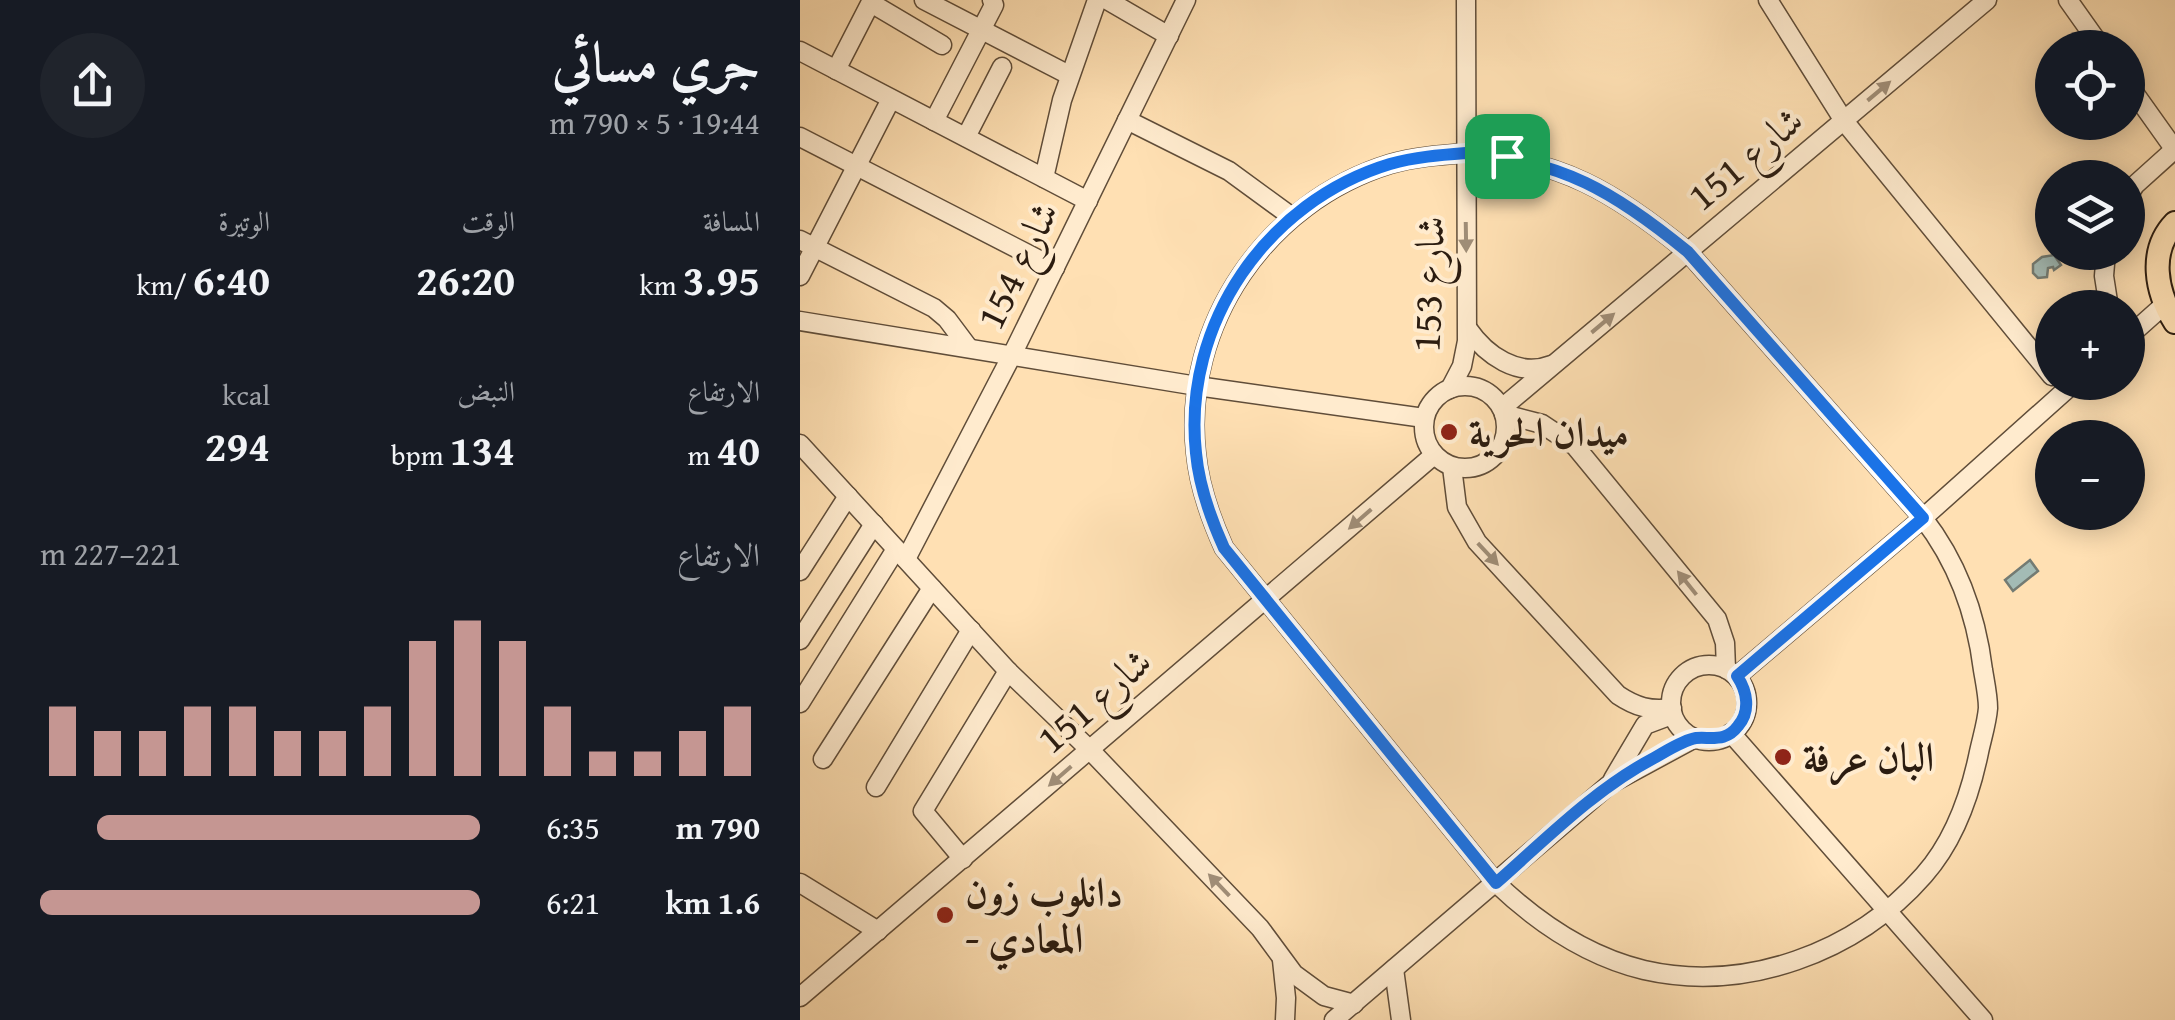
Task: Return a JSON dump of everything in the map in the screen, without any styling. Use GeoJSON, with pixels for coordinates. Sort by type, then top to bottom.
{"type":"FeatureCollection","features":[{"type":"Feature","properties":{"kind":"main road"},"geometry":{"type":"LineString","coordinates":[[2170,314],[2159,286],[2159,248],[2175,223]]}},
{"type":"Feature","properties":{"kind":"street"},"geometry":{"type":"LineString","coordinates":[[924,0],[1069,74]]}},
{"type":"Feature","properties":{"kind":"street"},"geometry":{"type":"LineString","coordinates":[[934,121],[994,6],[992,0]]}},
{"type":"Feature","properties":{"kind":"street"},"geometry":{"type":"LineString","coordinates":[[1044,178],[1069,74],[1097,0]]}},
{"type":"Feature","properties":{"kind":"street"},"geometry":{"type":"LineString","coordinates":[[1107,0],[1169,36]]}},
{"type":"Feature","properties":{"kind":"street","name":"شارع 154"},"geometry":{"type":"LineString","coordinates":[[800,703],[901,554],[1012,355],[1186,0]]}},
{"type":"Feature","properties":{"kind":"street","name":"شارع 153"},"geometry":{"type":"LineString","coordinates":[[1450,388],[1466,354],[1466,0]]}},
{"type":"Feature","properties":{"kind":"street"},"geometry":{"type":"LineString","coordinates":[[1768,0],[1844,121],[2035,355]]}},
{"type":"Feature","properties":{"kind":"street","name":"شارع 151"},"geometry":{"type":"LineString","coordinates":[[1503,411],[1987,0]]}},
{"type":"Feature","properties":{"kind":"street"},"geometry":{"type":"LineString","coordinates":[[2068,0],[2089,30]]}},
{"type":"Feature","properties":{"kind":"street"},"geometry":{"type":"LineString","coordinates":[[836,70],[872,1],[942,45]]}},
{"type":"Feature","properties":{"kind":"street"},"geometry":{"type":"LineString","coordinates":[[800,52],[1088,201]]}},
{"type":"Feature","properties":{"kind":"street"},"geometry":{"type":"LineString","coordinates":[[966,138],[1002,67]]}},
{"type":"Feature","properties":{"kind":"street"},"geometry":{"type":"LineString","coordinates":[[800,276],[807,243],[856,166],[891,99]]}},
{"type":"Feature","properties":{"kind":"street"},"geometry":{"type":"LineString","coordinates":[[2145,108],[2175,150],[2145,176]]}},
{"type":"Feature","properties":{"kind":"street"},"geometry":{"type":"LineString","coordinates":[[1127,120],[1229,170],[1292,217]]}},
{"type":"Feature","properties":{"kind":"street"},"geometry":{"type":"LineString","coordinates":[[800,137],[1054,268]]}},
{"type":"Feature","properties":{"kind":"street"},"geometry":{"type":"LineString","coordinates":[[1428,156],[1507,156],[1585,181],[1656,226],[1688,252],[1923,518],[1944,546],[1963,585],[1980,638],[1988,708],[1973,784],[1951,836],[1925,875],[1888,909],[1853,935],[1814,955],[1744,973],[1686,976],[1643,970],[1602,956],[1539,921],[1496,883],[1224,548],[1210,517],[1196,452],[1198,386],[1204,353],[1229,293],[1268,240],[1292,217],[1356,177],[1428,156]]}},
{"type":"Feature","properties":{"kind":"street"},"geometry":{"type":"LineString","coordinates":[[807,243],[934,308],[959,332],[968,347]]}},
{"type":"Feature","properties":{"kind":"street"},"geometry":{"type":"LineString","coordinates":[[2145,328],[2170,314]]}},
{"type":"Feature","properties":{"kind":"street"},"geometry":{"type":"LineString","coordinates":[[800,320],[1198,386],[1424,418]]}},
{"type":"Feature","properties":{"kind":"street"},"geometry":{"type":"LineString","coordinates":[[1467,328],[1486,351],[1512,365],[1541,369],[1554,364]]}},
{"type":"Feature","properties":{"kind":"street"},"geometry":{"type":"LineString","coordinates":[[1450,388],[1480,388],[1503,411],[1505,440],[1490,461],[1465,469],[1452,467],[1434,456],[1424,438],[1424,418],[1434,400],[1450,388]]}},
{"type":"Feature","properties":{"kind":"street"},"geometry":{"type":"LineString","coordinates":[[1732,672],[1923,518],[2051,400]]}},
{"type":"Feature","properties":{"kind":"street"},"geometry":{"type":"LineString","coordinates":[[1503,411],[1542,424],[1575,446],[1716,618],[1732,672],[1746,692],[1746,710],[1731,733],[1714,740],[1696,738],[1682,729],[1672,712],[1674,688],[1687,672],[1706,665],[1732,672]]}},
{"type":"Feature","properties":{"kind":"street"},"geometry":{"type":"LineString","coordinates":[[800,444],[1008,670],[1260,928],[1282,960],[1324,996],[1354,1004]]}},
{"type":"Feature","properties":{"kind":"street","name":"شارع 151"},"geometry":{"type":"LineString","coordinates":[[800,997],[1434,456]]}},
{"type":"Feature","properties":{"kind":"street"},"geometry":{"type":"LineString","coordinates":[[1452,467],[1457,507],[1476,542],[1618,694],[1634,706],[1672,712]]}},
{"type":"Feature","properties":{"kind":"street"},"geometry":{"type":"LineString","coordinates":[[801,569],[848,496]]}},
{"type":"Feature","properties":{"kind":"street"},"geometry":{"type":"LineString","coordinates":[[800,640],[874,524]]}},
{"type":"Feature","properties":{"kind":"street"},"geometry":{"type":"LineString","coordinates":[[823,758],[932,588]]}},
{"type":"Feature","properties":{"kind":"street"},"geometry":{"type":"LineString","coordinates":[[876,787],[972,630]]}},
{"type":"Feature","properties":{"kind":"street"},"geometry":{"type":"LineString","coordinates":[[963,859],[922,811],[1008,670]]}},
{"type":"Feature","properties":{"kind":"street"},"geometry":{"type":"LineString","coordinates":[[1610,784],[1645,725],[1672,712]]}},
{"type":"Feature","properties":{"kind":"street"},"geometry":{"type":"LineString","coordinates":[[1731,733],[1983,1020]]}},
{"type":"Feature","properties":{"kind":"street"},"geometry":{"type":"LineString","coordinates":[[1334,1020],[1610,784],[1696,738]]}},
{"type":"Feature","properties":{"kind":"street"},"geometry":{"type":"LineString","coordinates":[[800,883],[878,931]]}},
{"type":"Feature","properties":{"kind":"street"},"geometry":{"type":"LineString","coordinates":[[1282,960],[1285,1020]]}},
{"type":"Feature","properties":{"kind":"street"},"geometry":{"type":"LineString","coordinates":[[1394,970],[1401,1020]]}},
{"type":"Feature","properties":{"kind":"water"},"geometry":{"type":"Polygon","coordinates":[[[2033,264],[2035,270],[2048,270],[2047,277],[2038,278],[2033,273],[2033,264]]]}},
{"type":"Feature","properties":{"kind":"water"},"geometry":{"type":"Polygon","coordinates":[[[2030,560],[2038,571],[2013,591],[2005,580],[2030,560]]]}},
{"type":"Feature","properties":{"kind":"place","name":"ميدان الحرية"},"geometry":{"type":"Point","coordinates":[1449,432]}},
{"type":"Feature","properties":{"kind":"place","name":"البان عرفة"},"geometry":{"type":"Point","coordinates":[1783,757]}},
{"type":"Feature","properties":{"kind":"place","name":"دانلوب زون - المعادي"},"geometry":{"type":"Point","coordinates":[945,915]}},
{"type":"Feature","properties":{"kind":"route"},"geometry":{"type":"LineString","coordinates":[[1466,153],[1507,156],[1585,181],[1656,226],[1688,252],[1923,518],[1737,676],[1747,701],[1743,719],[1731,733],[1714,740],[1696,738],[1610,784],[1496,883],[1224,548],[1201,485],[1194,419],[1204,353],[1229,293],[1247,265],[1292,217],[1322,195],[1391,164],[1466,153]]}}]}
